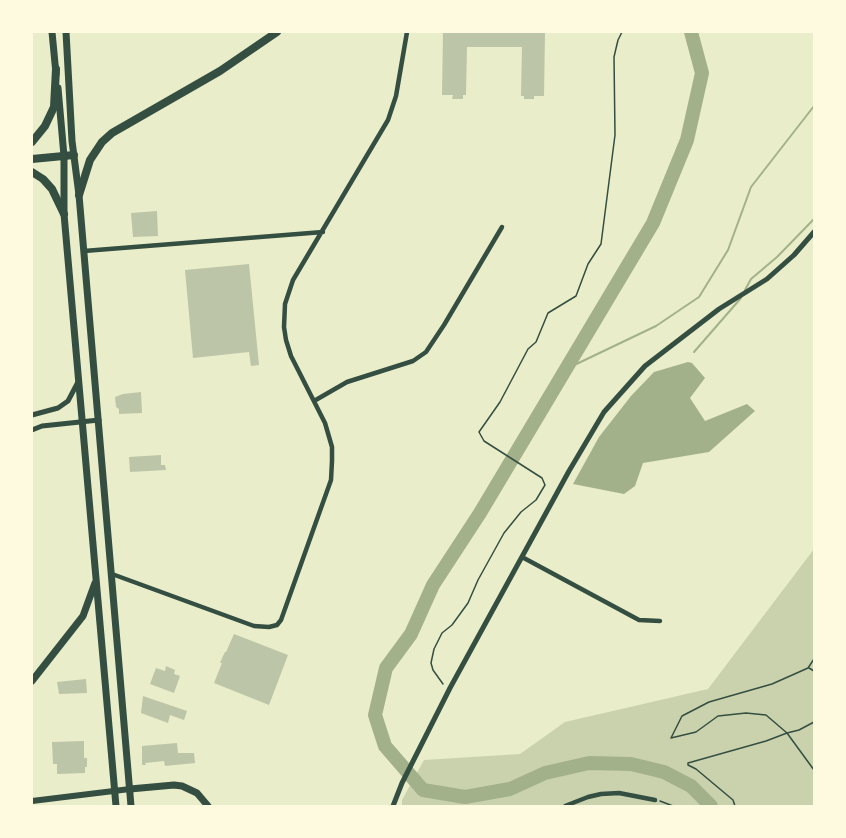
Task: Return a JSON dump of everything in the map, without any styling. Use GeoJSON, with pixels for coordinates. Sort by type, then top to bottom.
{"type":"FeatureCollection","features":[{"type":"Feature","properties":{"kind":"highway"},"geometry":{"type":"LineString","coordinates":[[52,32],[64,156],[64,214],[116,807]]}},
{"type":"Feature","properties":{"kind":"highway"},"geometry":{"type":"LineString","coordinates":[[80,195],[90,160],[111,133],[220,71],[278,32]]}},
{"type":"Feature","properties":{"kind":"highway"},"geometry":{"type":"LineString","coordinates":[[67,36],[74,155],[80,195],[131,807]]}},
{"type":"Feature","properties":{"kind":"highway"},"geometry":{"type":"LineString","coordinates":[[32,142],[45,126],[54,107],[56,69]]}},
{"type":"Feature","properties":{"kind":"highway"},"geometry":{"type":"LineString","coordinates":[[32,159],[74,155]]}},
{"type":"Feature","properties":{"kind":"highway"},"geometry":{"type":"LineString","coordinates":[[32,172],[52,189],[64,214]]}},
{"type":"Feature","properties":{"kind":"highway"},"geometry":{"type":"LineString","coordinates":[[32,681],[83,616],[90,602],[97,574]]}},
{"type":"Feature","properties":{"kind":"highway"},"geometry":{"type":"LineString","coordinates":[[130,789],[182,786],[197,793],[208,807]]}},
{"type":"Feature","properties":{"kind":"main road"},"geometry":{"type":"LineString","coordinates":[[32,801],[130,789]]}},
{"type":"Feature","properties":{"kind":"street"},"geometry":{"type":"LineString","coordinates":[[112,574],[261,628],[277,625],[287,607],[331,480],[332,454],[329,434],[291,356],[286,340],[285,304],[293,280],[388,120],[396,96],[407,32]]}},
{"type":"Feature","properties":{"kind":"street"},"geometry":{"type":"LineString","coordinates":[[314,401],[347,382],[413,361],[426,352],[501,227]]}},
{"type":"Feature","properties":{"kind":"street"},"geometry":{"type":"LineString","coordinates":[[84,251],[323,232]]}},
{"type":"Feature","properties":{"kind":"street"},"geometry":{"type":"LineString","coordinates":[[393,807],[422,745],[522,557],[585,441],[614,399],[645,366],[732,301],[753,289],[780,267],[814,232]]}},
{"type":"Feature","properties":{"kind":"street"},"geometry":{"type":"LineString","coordinates":[[32,415],[58,408],[68,401],[79,380]]}},
{"type":"Feature","properties":{"kind":"street"},"geometry":{"type":"LineString","coordinates":[[32,430],[42,426],[99,420]]}},
{"type":"Feature","properties":{"kind":"street"},"geometry":{"type":"LineString","coordinates":[[522,557],[639,620],[660,621]]}},
{"type":"Feature","properties":{"kind":"street"},"geometry":{"type":"LineString","coordinates":[[565,807],[601,794],[619,793],[655,800]]}},
{"type":"Feature","properties":{"kind":"path"},"geometry":{"type":"LineString","coordinates":[[445,685],[433,670],[431,663],[434,649],[442,633],[452,626],[468,603],[478,579],[504,533],[521,512],[542,493],[545,485],[542,478],[484,441],[479,434],[500,402],[528,349],[536,342],[548,313],[576,296],[588,264],[601,244],[615,135],[614,57],[622,32]]}},
{"type":"Feature","properties":{"kind":"path"},"geometry":{"type":"LineString","coordinates":[[814,659],[808,668],[772,684],[709,702],[682,716],[671,738],[696,732],[718,716],[746,712],[766,715],[787,733],[814,770]]}},
{"type":"Feature","properties":{"kind":"path"},"geometry":{"type":"LineString","coordinates":[[808,668],[814,670]]}},
{"type":"Feature","properties":{"kind":"path"},"geometry":{"type":"LineString","coordinates":[[735,807],[733,800],[688,763],[766,741],[799,730],[814,722]]}},
{"type":"Feature","properties":{"kind":"path"},"geometry":{"type":"LineString","coordinates":[[655,800],[673,807]]}},
{"type":"Feature","properties":{"kind":"shaded area"},"geometry":{"type":"Polygon","coordinates":[[[688,362],[692,363],[705,378],[690,398],[705,421],[747,404],[755,411],[709,452],[643,463],[635,486],[624,494],[573,484],[599,437],[631,396],[654,372],[688,362]]]}},
{"type":"Feature","properties":{"kind":"shaded area"},"geometry":{"type":"Polygon","coordinates":[[[814,549],[814,806],[402,806],[402,800],[424,760],[520,754],[565,722],[708,689],[814,549]]]}},
{"type":"Feature","properties":{"kind":"building"},"geometry":{"type":"Polygon","coordinates":[[[443,32],[545,32],[544,96],[524,99],[524,96],[521,96],[522,47],[467,47],[466,95],[463,95],[463,99],[452,99],[453,95],[442,95],[443,32]]]}},
{"type":"Feature","properties":{"kind":"building"},"geometry":{"type":"Polygon","coordinates":[[[157,211],[158,236],[133,237],[131,213],[157,211]]]}},
{"type":"Feature","properties":{"kind":"building"},"geometry":{"type":"Polygon","coordinates":[[[249,264],[259,365],[251,366],[249,352],[193,358],[185,270],[249,264]]]}},
{"type":"Feature","properties":{"kind":"building"},"geometry":{"type":"Polygon","coordinates":[[[141,392],[142,413],[119,414],[115,397],[141,392]]]}},
{"type":"Feature","properties":{"kind":"building"},"geometry":{"type":"Polygon","coordinates":[[[161,455],[161,465],[165,465],[166,470],[130,472],[129,457],[161,455]]]}},
{"type":"Feature","properties":{"kind":"building"},"geometry":{"type":"Polygon","coordinates":[[[234,634],[288,655],[269,705],[214,683],[222,663],[220,663],[234,634]]]}},
{"type":"Feature","properties":{"kind":"building"},"geometry":{"type":"Polygon","coordinates":[[[166,666],[175,670],[174,674],[180,676],[174,693],[150,684],[156,668],[165,671],[166,666]]]}},
{"type":"Feature","properties":{"kind":"building"},"geometry":{"type":"Polygon","coordinates":[[[86,679],[87,693],[59,694],[57,682],[86,679]]]}},
{"type":"Feature","properties":{"kind":"building"},"geometry":{"type":"Polygon","coordinates":[[[143,696],[187,711],[184,720],[170,715],[168,723],[141,713],[143,696]]]}},
{"type":"Feature","properties":{"kind":"building"},"geometry":{"type":"Polygon","coordinates":[[[84,741],[84,758],[87,758],[85,773],[57,774],[57,764],[53,764],[52,742],[84,741]]]}},
{"type":"Feature","properties":{"kind":"building"},"geometry":{"type":"Polygon","coordinates":[[[177,743],[178,753],[194,753],[195,763],[165,766],[164,761],[142,765],[142,746],[177,743]]]}},
{"type":"Feature","properties":{"kind":"waterway"},"geometry":{"type":"LineString","coordinates":[[691,32],[702,73],[687,140],[653,223],[480,513],[433,585],[411,634],[386,668],[375,715],[385,746],[423,790],[465,797],[510,789],[545,773],[589,763],[631,764],[664,772],[691,786],[711,806]]}},
{"type":"Feature","properties":{"kind":"waterway"},"geometry":{"type":"LineString","coordinates":[[566,369],[656,326],[699,297],[728,250],[751,187],[814,106]]}},
{"type":"Feature","properties":{"kind":"waterway"},"geometry":{"type":"LineString","coordinates":[[745,290],[751,279],[777,257],[814,219]]}},
{"type":"Feature","properties":{"kind":"waterway"},"geometry":{"type":"LineString","coordinates":[[694,352],[741,298]]}}]}
